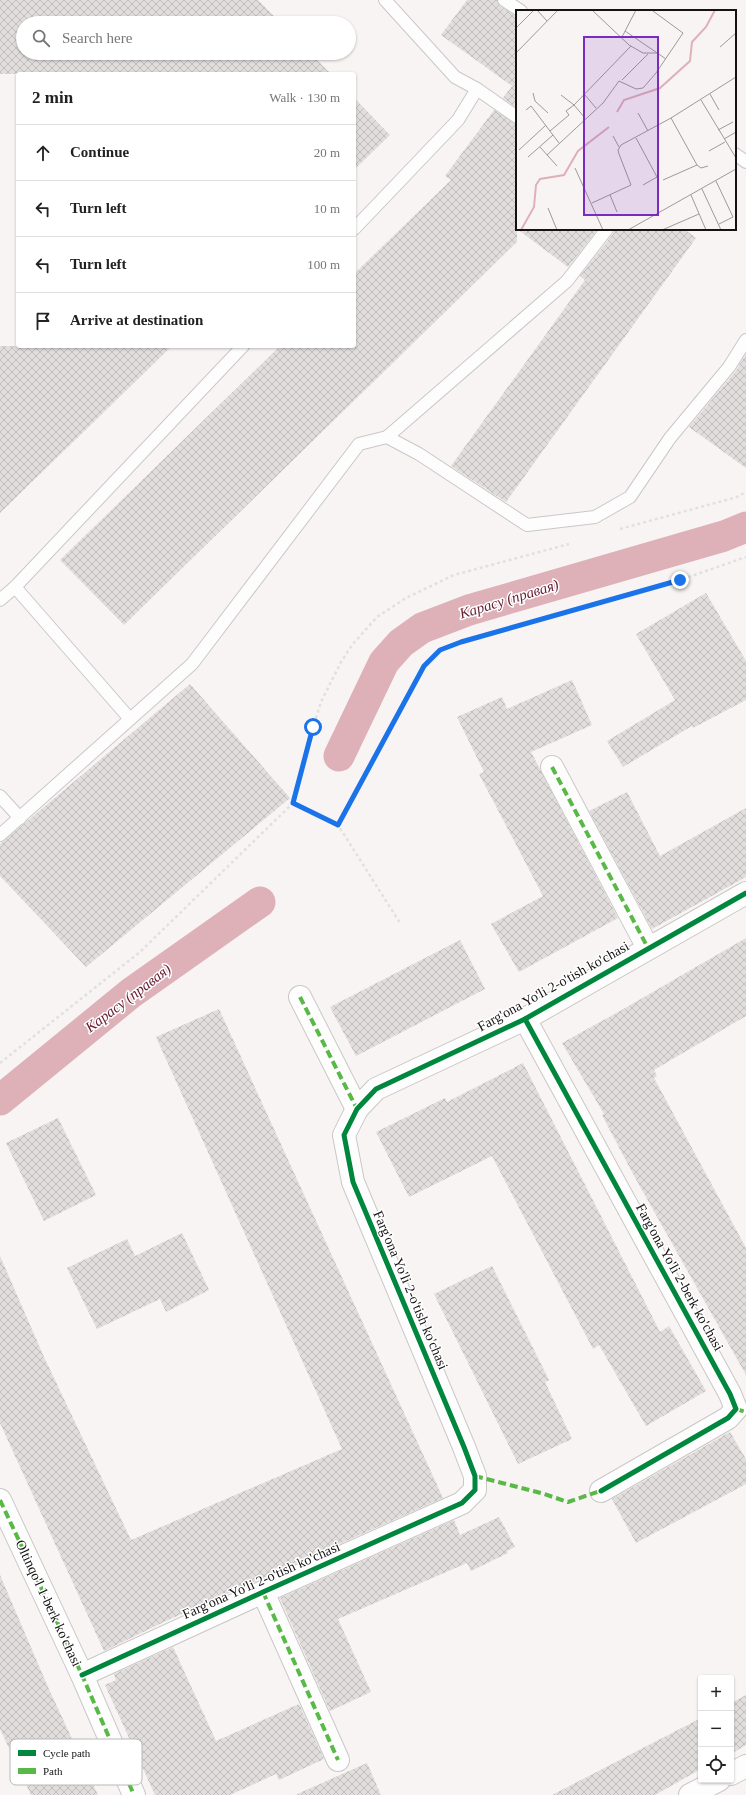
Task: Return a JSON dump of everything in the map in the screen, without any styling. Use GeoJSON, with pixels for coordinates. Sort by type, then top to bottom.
{"type":"FeatureCollection","features":[{"type":"Feature","properties":{"kind":"street"},"geometry":{"type":"LineString","coordinates":[[552,767],[648,948]]}},
{"type":"Feature","properties":{"kind":"street","name":"Farg'ona Yo'li 2-o'tish ko'chasi"},"geometry":{"type":"LineString","coordinates":[[82,1675],[462,1503],[475,1490],[475,1476],[464,1448],[353,1182],[344,1135],[357,1109],[376,1090],[525,1019],[746,892]]}},
{"type":"Feature","properties":{"kind":"street"},"geometry":{"type":"LineString","coordinates":[[300,997],[357,1109]]}},
{"type":"Feature","properties":{"kind":"street","name":"Farg'ona Yo'li 2-berk ko'chasi"},"geometry":{"type":"LineString","coordinates":[[525,1019],[730,1394],[736,1409],[728,1418],[601,1491]]}},
{"type":"Feature","properties":{"kind":"street","name":"Oltinqo'l 1-berk ko'chasi"},"geometry":{"type":"LineString","coordinates":[[0,1500],[82,1675],[110,1739]]}},
{"type":"Feature","properties":{"kind":"street"},"geometry":{"type":"LineString","coordinates":[[263,1592],[338,1760]]}},
{"type":"Feature","properties":{"kind":"street"},"geometry":{"type":"LineString","coordinates":[[734,1772],[746,1766]]}},
{"type":"Feature","properties":{"kind":"street"},"geometry":{"type":"LineString","coordinates":[[690,1795],[713,1783]]}},
{"type":"Feature","properties":{"kind":"street","name":"Oltinqo'l 1-berk ko'chasi"},"geometry":{"type":"LineString","coordinates":[[130,1785],[134,1795]]}},
{"type":"Feature","properties":{"kind":"lane"},"geometry":{"type":"LineString","coordinates":[[385,0],[455,77],[477,89],[516,116]]}},
{"type":"Feature","properties":{"kind":"lane"},"geometry":{"type":"LineString","coordinates":[[504,0],[519,10]]}},
{"type":"Feature","properties":{"kind":"lane"},"geometry":{"type":"LineString","coordinates":[[356,228],[458,120],[477,89]]}},
{"type":"Feature","properties":{"kind":"lane"},"geometry":{"type":"LineString","coordinates":[[0,835],[192,664],[360,444],[387,437],[567,281],[606,230]]}},
{"type":"Feature","properties":{"kind":"lane"},"geometry":{"type":"LineString","coordinates":[[387,437],[419,454],[527,525],[595,517],[630,497],[670,438],[729,367],[746,340]]}},
{"type":"Feature","properties":{"kind":"lane"},"geometry":{"type":"LineString","coordinates":[[0,600],[15,587],[242,348]]}},
{"type":"Feature","properties":{"kind":"lane"},"geometry":{"type":"LineString","coordinates":[[15,587],[130,719]]}},
{"type":"Feature","properties":{"kind":"lane"},"geometry":{"type":"LineString","coordinates":[[0,796],[20,818]]}},
{"type":"Feature","properties":{"kind":"path"},"geometry":{"type":"LineString","coordinates":[[615,531],[737,497],[746,492]]}},
{"type":"Feature","properties":{"kind":"path"},"geometry":{"type":"LineString","coordinates":[[0,1063],[140,952],[293,803],[321,702],[341,662],[352,645],[377,617],[406,598],[454,575],[576,542]]}},
{"type":"Feature","properties":{"kind":"path"},"geometry":{"type":"LineString","coordinates":[[338,825],[424,666],[440,650],[461,642],[680,580],[746,557]]}},
{"type":"Feature","properties":{"kind":"path"},"geometry":{"type":"LineString","coordinates":[[293,803],[338,825],[400,923]]}},
{"type":"Feature","properties":{"kind":"building"},"geometry":{"type":"Polygon","coordinates":[[[0,0],[258,0],[274,16],[16,16],[16,60],[317,60],[329,72],[16,72],[16,74],[0,74],[0,0]]]}},
{"type":"Feature","properties":{"kind":"building"},"geometry":{"type":"Polygon","coordinates":[[[467,0],[497,0],[500,6],[516,16],[516,107],[503,98],[512,86],[441,35],[467,0]]]}},
{"type":"Feature","properties":{"kind":"building"},"geometry":{"type":"Polygon","coordinates":[[[356,100],[390,135],[356,168],[356,100]]]}},
{"type":"Feature","properties":{"kind":"building"},"geometry":{"type":"Polygon","coordinates":[[[494,110],[516,123],[517,242],[124,625],[60,560],[278,348],[356,348],[356,272],[451,180],[445,176],[494,110]]]}},
{"type":"Feature","properties":{"kind":"building"},"geometry":{"type":"Polygon","coordinates":[[[518,230],[597,230],[568,267],[518,230]]]}},
{"type":"Feature","properties":{"kind":"building"},"geometry":{"type":"Polygon","coordinates":[[[614,230],[685,230],[696,238],[506,502],[451,466],[585,280],[580,276],[613,234],[614,230]]]}},
{"type":"Feature","properties":{"kind":"building"},"geometry":{"type":"Polygon","coordinates":[[[0,346],[16,346],[16,348],[170,348],[0,513],[0,346]]]}},
{"type":"Feature","properties":{"kind":"building"},"geometry":{"type":"Polygon","coordinates":[[[746,354],[746,468],[689,427],[735,372],[746,354]]]}},
{"type":"Feature","properties":{"kind":"building"},"geometry":{"type":"Polygon","coordinates":[[[706,593],[746,661],[746,700],[693,728],[692,726],[623,767],[607,741],[675,700],[636,634],[706,593]]]}},
{"type":"Feature","properties":{"kind":"building"},"geometry":{"type":"Polygon","coordinates":[[[572,680],[592,725],[531,752],[618,918],[519,972],[491,924],[543,896],[479,774],[484,772],[457,717],[502,697],[507,709],[572,680]]]}},
{"type":"Feature","properties":{"kind":"building"},"geometry":{"type":"Polygon","coordinates":[[[190,684],[290,798],[86,967],[0,876],[0,844],[190,684]]]}},
{"type":"Feature","properties":{"kind":"building"},"geometry":{"type":"Polygon","coordinates":[[[627,792],[660,856],[746,808],[746,877],[652,929],[589,811],[627,792]]]}},
{"type":"Feature","properties":{"kind":"building"},"geometry":{"type":"Polygon","coordinates":[[[746,938],[746,1016],[654,1070],[657,1076],[654,1078],[746,1248],[746,1375],[633,1174],[602,1115],[604,1114],[562,1043],[746,938]]]}},
{"type":"Feature","properties":{"kind":"building"},"geometry":{"type":"Polygon","coordinates":[[[460,940],[485,989],[356,1056],[330,1007],[460,940]]]}},
{"type":"Feature","properties":{"kind":"building"},"geometry":{"type":"Polygon","coordinates":[[[219,1009],[443,1498],[166,1621],[104,1651],[0,1423],[0,1256],[44,1357],[131,1540],[342,1449],[156,1037],[219,1009]]]}},
{"type":"Feature","properties":{"kind":"building"},"geometry":{"type":"Polygon","coordinates":[[[523,1063],[660,1332],[669,1326],[706,1391],[646,1426],[599,1345],[593,1349],[492,1156],[409,1197],[376,1132],[445,1098],[447,1102],[523,1063]]]}},
{"type":"Feature","properties":{"kind":"building"},"geometry":{"type":"Polygon","coordinates":[[[58,1118],[96,1195],[44,1221],[6,1143],[58,1118]]]}},
{"type":"Feature","properties":{"kind":"building"},"geometry":{"type":"Polygon","coordinates":[[[182,1233],[209,1290],[166,1312],[160,1299],[97,1329],[67,1268],[127,1239],[135,1256],[182,1233]]]}},
{"type":"Feature","properties":{"kind":"building"},"geometry":{"type":"Polygon","coordinates":[[[492,1266],[549,1380],[545,1382],[572,1439],[518,1464],[434,1294],[492,1266]]]}},
{"type":"Feature","properties":{"kind":"building"},"geometry":{"type":"Polygon","coordinates":[[[730,1432],[746,1459],[746,1484],[636,1543],[612,1499],[730,1432]]]}},
{"type":"Feature","properties":{"kind":"building"},"geometry":{"type":"Polygon","coordinates":[[[499,1517],[515,1547],[507,1551],[508,1553],[471,1571],[467,1563],[338,1619],[371,1692],[330,1711],[280,1598],[454,1520],[460,1535],[499,1517]]]}},
{"type":"Feature","properties":{"kind":"building"},"geometry":{"type":"Polygon","coordinates":[[[0,1575],[72,1739],[10,1739],[10,1750],[0,1729],[0,1575]]]}},
{"type":"Feature","properties":{"kind":"building"},"geometry":{"type":"Polygon","coordinates":[[[173,1647],[216,1741],[299,1704],[324,1759],[279,1780],[276,1774],[230,1795],[155,1795],[142,1766],[142,1739],[130,1739],[105,1685],[116,1680],[114,1674],[173,1647]]]}},
{"type":"Feature","properties":{"kind":"building"},"geometry":{"type":"Polygon","coordinates":[[[746,1695],[746,1745],[734,1752],[734,1711],[734,1701],[746,1695]]]}},
{"type":"Feature","properties":{"kind":"building"},"geometry":{"type":"Polygon","coordinates":[[[698,1720],[698,1771],[655,1795],[552,1795],[698,1720]]]}},
{"type":"Feature","properties":{"kind":"building"},"geometry":{"type":"Polygon","coordinates":[[[367,1763],[381,1795],[295,1795],[367,1763]]]}},
{"type":"Feature","properties":{"kind":"building"},"geometry":{"type":"Polygon","coordinates":[[[26,1785],[93,1785],[98,1795],[31,1795],[26,1785]]]}},
{"type":"Feature","properties":{"kind":"waterway","name":"Карасу (правая)"},"geometry":{"type":"LineString","coordinates":[[339,756],[384,662],[401,643],[422,628],[469,610],[724,536],[746,527]]}},
{"type":"Feature","properties":{"kind":"waterway","name":"Карасу (правая)"},"geometry":{"type":"LineString","coordinates":[[0,1100],[131,993],[260,902]]}},
{"type":"Feature","properties":{"kind":"marked path"},"geometry":{"type":"LineString","coordinates":[[552,767],[648,948]]}},
{"type":"Feature","properties":{"kind":"marked path"},"geometry":{"type":"LineString","coordinates":[[300,997],[357,1109]]}},
{"type":"Feature","properties":{"kind":"marked path"},"geometry":{"type":"LineString","coordinates":[[736,1409],[746,1412]]}},
{"type":"Feature","properties":{"kind":"marked path"},"geometry":{"type":"LineString","coordinates":[[475,1476],[541,1493],[568,1502],[603,1490]]}},
{"type":"Feature","properties":{"kind":"marked path"},"geometry":{"type":"LineString","coordinates":[[0,1500],[82,1675],[110,1739]]}},
{"type":"Feature","properties":{"kind":"marked path"},"geometry":{"type":"LineString","coordinates":[[263,1592],[338,1760]]}},
{"type":"Feature","properties":{"kind":"marked path"},"geometry":{"type":"LineString","coordinates":[[130,1785],[134,1795]]}},
{"type":"Feature","properties":{"kind":"cycle path"},"geometry":{"type":"LineString","coordinates":[[82,1675],[462,1503],[475,1490],[475,1476],[464,1447],[353,1182],[344,1135],[357,1109],[376,1089],[525,1019],[746,893]]}},
{"type":"Feature","properties":{"kind":"cycle path"},"geometry":{"type":"LineString","coordinates":[[525,1019],[730,1394],[736,1409],[728,1418],[601,1491]]}},
{"type":"Feature","properties":{"kind":"route"},"geometry":{"type":"LineString","coordinates":[[313,727],[293,803],[338,825],[424,666],[440,650],[461,642],[680,580]]}}]}
